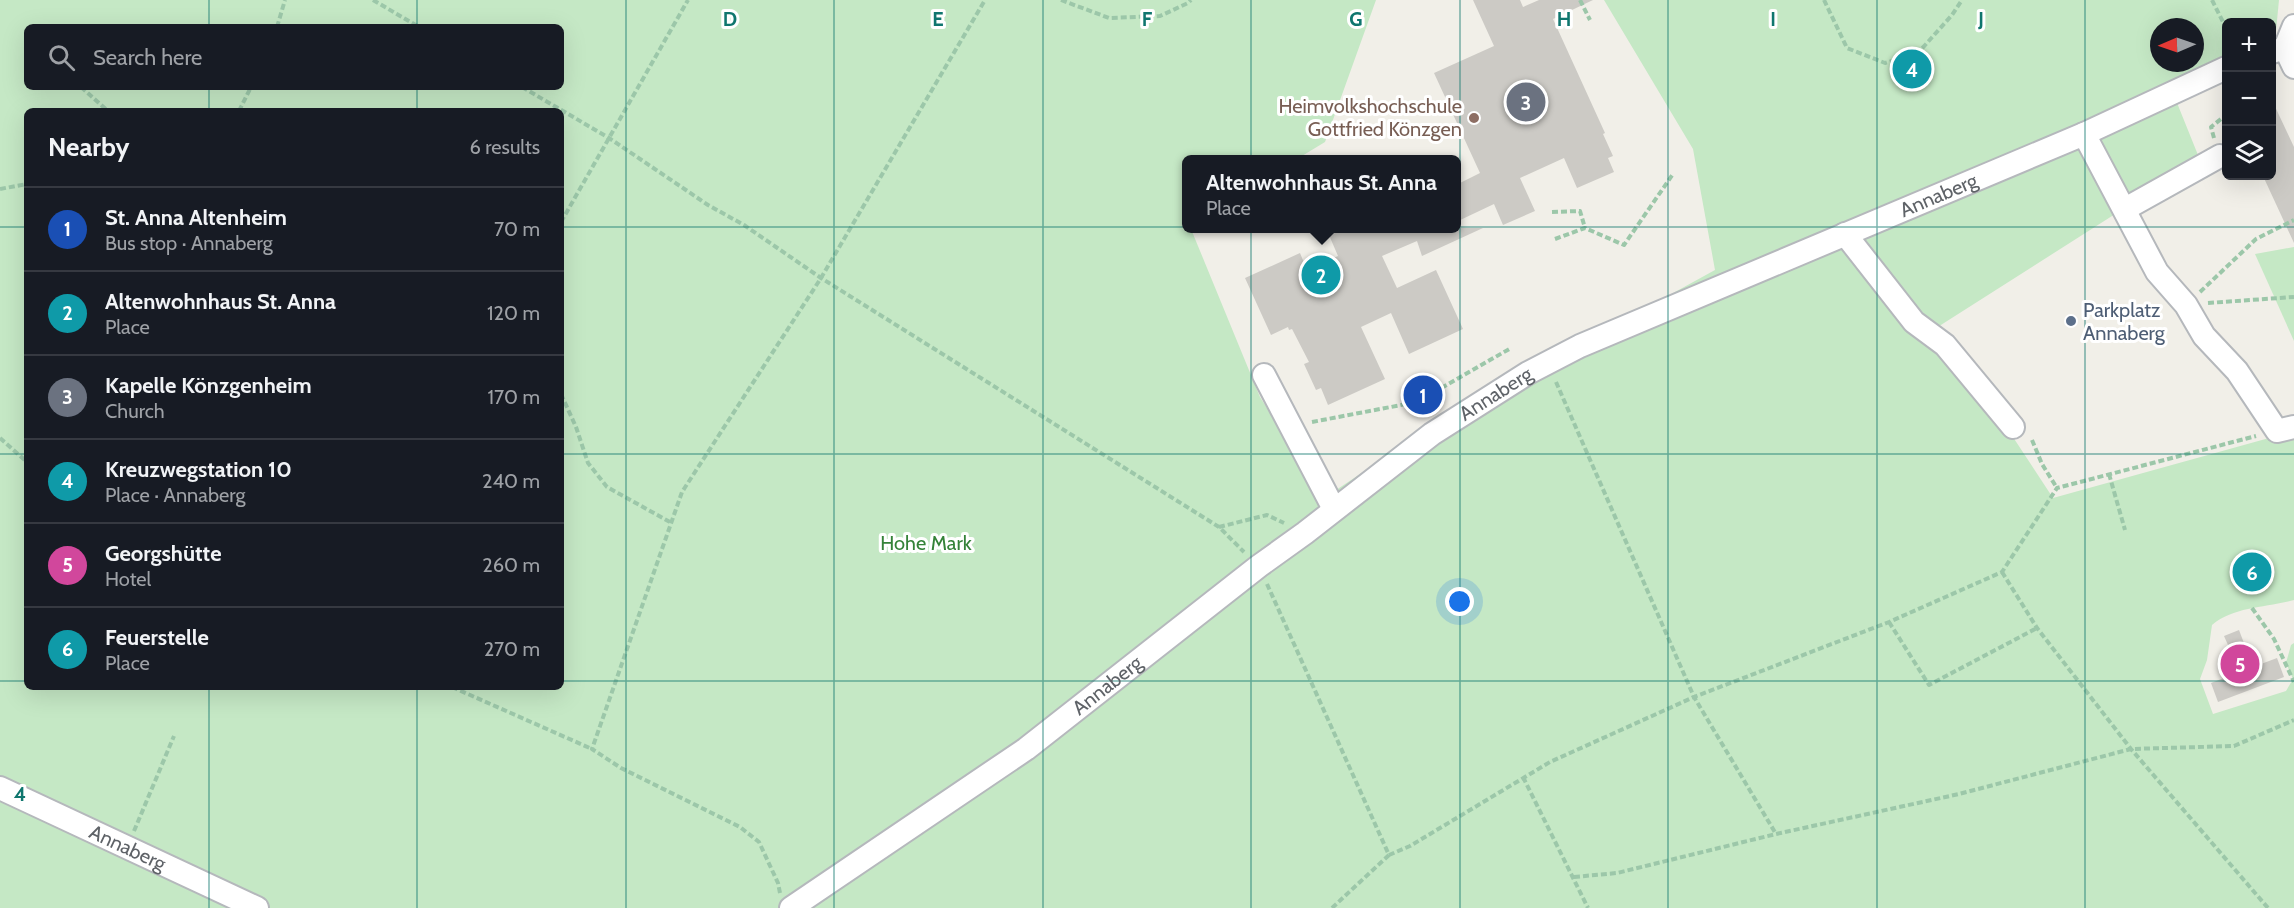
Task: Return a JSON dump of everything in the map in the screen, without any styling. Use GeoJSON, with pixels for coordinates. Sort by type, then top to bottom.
{"type":"FeatureCollection","features":[{"type":"Feature","properties":{"kind":"street"},"geometry":{"type":"LineString","coordinates":[[2283,56],[2294,26]]}},
{"type":"Feature","properties":{"kind":"street","name":"Annaberg"},"geometry":{"type":"LineString","coordinates":[[787,904],[1026,749],[1432,434],[1528,373],[1580,346],[2084,134],[2222,70]]}},
{"type":"Feature","properties":{"kind":"street"},"geometry":{"type":"LineString","coordinates":[[2084,134],[2125,209],[2132,229],[2157,272],[2186,305],[2204,336],[2286,429]]}},
{"type":"Feature","properties":{"kind":"street"},"geometry":{"type":"LineString","coordinates":[[2125,209],[2220,156]]}},
{"type":"Feature","properties":{"kind":"street"},"geometry":{"type":"LineString","coordinates":[[1845,234],[1914,322],[1945,345],[2013,427]]}},
{"type":"Feature","properties":{"kind":"street"},"geometry":{"type":"LineString","coordinates":[[1264,375],[1334,509]]}},
{"type":"Feature","properties":{"kind":"street","name":"Annaberg"},"geometry":{"type":"LineString","coordinates":[[0,788],[257,908]]}},
{"type":"Feature","properties":{"kind":"path"},"geometry":{"type":"LineString","coordinates":[[278,24],[285,0]]}},
{"type":"Feature","properties":{"kind":"path"},"geometry":{"type":"LineString","coordinates":[[373,0],[414,24]]}},
{"type":"Feature","properties":{"kind":"path"},"geometry":{"type":"LineString","coordinates":[[564,217],[688,0]]}},
{"type":"Feature","properties":{"kind":"path"},"geometry":{"type":"LineString","coordinates":[[592,749],[682,492],[821,278],[985,0]]}},
{"type":"Feature","properties":{"kind":"path"},"geometry":{"type":"LineString","coordinates":[[1061,0],[1109,18],[1160,16],[1191,0]]}},
{"type":"Feature","properties":{"kind":"path"},"geometry":{"type":"LineString","coordinates":[[1580,0],[1590,20]]}},
{"type":"Feature","properties":{"kind":"path"},"geometry":{"type":"LineString","coordinates":[[1824,0],[1846,48],[1885,63],[1918,53],[1952,15],[1962,0]]}},
{"type":"Feature","properties":{"kind":"path"},"geometry":{"type":"LineString","coordinates":[[2212,0],[2222,20]]}},
{"type":"Feature","properties":{"kind":"path"},"geometry":{"type":"LineString","coordinates":[[84,90],[105,108]]}},
{"type":"Feature","properties":{"kind":"path"},"geometry":{"type":"LineString","coordinates":[[240,108],[250,90]]}},
{"type":"Feature","properties":{"kind":"path"},"geometry":{"type":"LineString","coordinates":[[527,90],[558,108]]}},
{"type":"Feature","properties":{"kind":"path"},"geometry":{"type":"LineString","coordinates":[[564,112],[609,138],[708,205],[744,225],[821,278],[1219,527],[1259,566],[1389,855]]}},
{"type":"Feature","properties":{"kind":"path"},"geometry":{"type":"LineString","coordinates":[[1555,239],[1585,228],[1624,245],[1673,174]]}},
{"type":"Feature","properties":{"kind":"path"},"geometry":{"type":"LineString","coordinates":[[0,189],[24,185]]}},
{"type":"Feature","properties":{"kind":"path"},"geometry":{"type":"LineString","coordinates":[[1552,212],[1580,211],[1585,228]]}},
{"type":"Feature","properties":{"kind":"path"},"geometry":{"type":"LineString","coordinates":[[2186,305],[2256,238],[2294,220]]}},
{"type":"Feature","properties":{"kind":"path"},"geometry":{"type":"LineString","coordinates":[[2186,305],[2294,297]]}},
{"type":"Feature","properties":{"kind":"path"},"geometry":{"type":"LineString","coordinates":[[1291,427],[1417,402],[1511,348]]}},
{"type":"Feature","properties":{"kind":"path"},"geometry":{"type":"LineString","coordinates":[[1528,373],[1557,382],[1694,697],[1776,834]]}},
{"type":"Feature","properties":{"kind":"path"},"geometry":{"type":"LineString","coordinates":[[564,401],[588,463],[607,488],[670,522]]}},
{"type":"Feature","properties":{"kind":"path"},"geometry":{"type":"LineString","coordinates":[[1332,908],[1389,855],[1410,846],[1550,762],[1694,697],[1889,622],[2002,572],[2057,488],[2286,429]]}},
{"type":"Feature","properties":{"kind":"path"},"geometry":{"type":"LineString","coordinates":[[0,438],[24,459]]}},
{"type":"Feature","properties":{"kind":"path"},"geometry":{"type":"LineString","coordinates":[[2032,440],[2042,464],[2057,488]]}},
{"type":"Feature","properties":{"kind":"path"},"geometry":{"type":"LineString","coordinates":[[2109,474],[2125,530]]}},
{"type":"Feature","properties":{"kind":"path"},"geometry":{"type":"LineString","coordinates":[[1219,527],[1267,515],[1305,533]]}},
{"type":"Feature","properties":{"kind":"path"},"geometry":{"type":"LineString","coordinates":[[2002,572],[2037,628],[2131,749],[2268,908]]}},
{"type":"Feature","properties":{"kind":"path"},"geometry":{"type":"LineString","coordinates":[[2252,608],[2274,639],[2294,682]]}},
{"type":"Feature","properties":{"kind":"path"},"geometry":{"type":"LineString","coordinates":[[1889,622],[1929,685],[2037,628]]}},
{"type":"Feature","properties":{"kind":"path"},"geometry":{"type":"LineString","coordinates":[[460,690],[592,749],[621,768],[740,827],[759,842],[787,904]]}},
{"type":"Feature","properties":{"kind":"path"},"geometry":{"type":"LineString","coordinates":[[1574,877],[1617,873],[1776,834],[1959,794],[2131,749],[2234,746],[2294,720]]}},
{"type":"Feature","properties":{"kind":"path"},"geometry":{"type":"LineString","coordinates":[[127,848],[174,736]]}},
{"type":"Feature","properties":{"kind":"path"},"geometry":{"type":"LineString","coordinates":[[1523,777],[1588,908]]}},
{"type":"Feature","properties":{"kind":"green space","name":"Hohe Mark"},"geometry":{"type":"Polygon","coordinates":[[[0,0],[1376,0],[1325,142],[1304,155],[1182,155],[1182,233],[1193,233],[1260,397],[1324,498],[1440,421],[1715,270],[1693,149],[1604,0],[2279,0],[2276,31],[2276,18],[2222,18],[2222,62],[2204,69],[2204,18],[2150,18],[2150,72],[2196,72],[2169,83],[2200,160],[1922,337],[2007,428],[2053,498],[2294,431],[2294,600],[2231,614],[2212,625],[2207,660],[2200,679],[2213,714],[2286,691],[2293,679],[2286,663],[2291,645],[2294,643],[2294,908],[0,908],[0,0]]]}},
{"type":"Feature","properties":{"kind":"green space"},"geometry":{"type":"Polygon","coordinates":[[[2294,247],[2294,341],[2255,254],[2294,247]]]}},
{"type":"Feature","properties":{"kind":"building"},"geometry":{"type":"Polygon","coordinates":[[[1473,0],[1520,0],[1523,7],[1539,0],[1593,0],[1553,19],[1605,133],[1603,134],[1613,156],[1608,158],[1614,172],[1577,188],[1564,158],[1520,178],[1535,211],[1503,225],[1494,204],[1461,220],[1461,182],[1480,173],[1434,73],[1494,46],[1473,0]]]}},
{"type":"Feature","properties":{"kind":"building"},"geometry":{"type":"Polygon","coordinates":[[[2276,109],[2294,147],[2294,243],[2265,180],[2276,180],[2276,109]]]}},
{"type":"Feature","properties":{"kind":"building"},"geometry":{"type":"Polygon","coordinates":[[[1461,228],[1483,228],[1422,256],[1417,241],[1382,256],[1397,288],[1436,270],[1463,329],[1409,354],[1391,313],[1361,327],[1385,379],[1328,405],[1321,388],[1316,390],[1304,364],[1309,362],[1292,329],[1289,330],[1288,327],[1271,335],[1245,278],[1300,253],[1307,270],[1338,256],[1328,233],[1461,233],[1461,228]]]}},
{"type":"Feature","properties":{"kind":"building"},"geometry":{"type":"Polygon","coordinates":[[[2252,561],[2259,564],[2262,571],[2259,578],[2252,581],[2245,578],[2242,571],[2245,564],[2252,561]]]}},
{"type":"Feature","properties":{"kind":"building"},"geometry":{"type":"Polygon","coordinates":[[[2239,630],[2253,667],[2277,658],[2284,677],[2218,702],[2211,683],[2229,676],[2227,666],[2232,654],[2224,636],[2239,630]]]}},
{"type":"Feature","properties":{"kind":"place","name":"Kreuzwegstation 10"},"geometry":{"type":"Point","coordinates":[1912,69]}},
{"type":"Feature","properties":{"kind":"place","name":"Kapelle Könzgenheim"},"geometry":{"type":"Point","coordinates":[1526,102]}},
{"type":"Feature","properties":{"kind":"place","name":"Heimvolkshochschule Gottfried Könzgen"},"geometry":{"type":"Point","coordinates":[1474,118]}},
{"type":"Feature","properties":{"kind":"place","name":"Altenwohnhaus St. Anna"},"geometry":{"type":"Point","coordinates":[1321,275]}},
{"type":"Feature","properties":{"kind":"place","name":"Parkplatz Annaberg"},"geometry":{"type":"Point","coordinates":[2071,321]}},
{"type":"Feature","properties":{"kind":"place","name":"St. Anna Altenheim"},"geometry":{"type":"Point","coordinates":[1423,395]}},
{"type":"Feature","properties":{"kind":"place","name":"Feuerstelle"},"geometry":{"type":"Point","coordinates":[2252,572]}},
{"type":"Feature","properties":{"kind":"place","name":"Georgshütte"},"geometry":{"type":"Point","coordinates":[2240,664]}}]}
